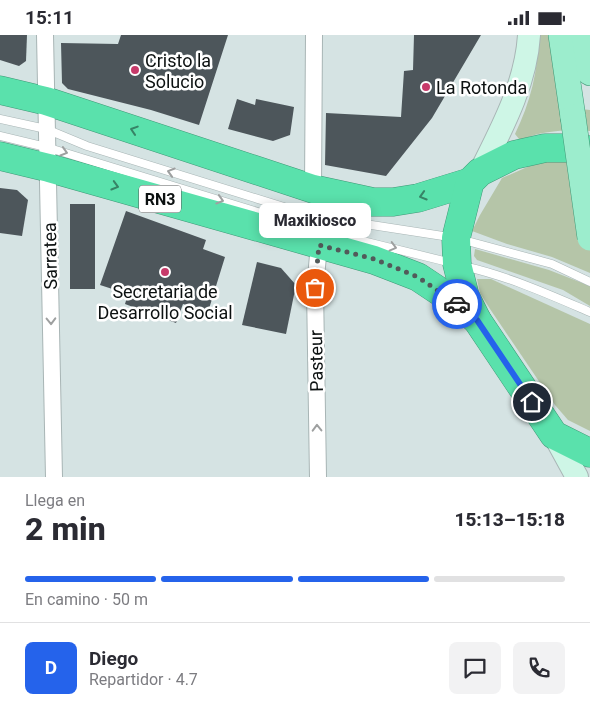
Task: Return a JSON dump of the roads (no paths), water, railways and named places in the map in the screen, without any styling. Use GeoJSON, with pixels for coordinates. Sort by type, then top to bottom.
{"type":"FeatureCollection","features":[{"type":"Feature","properties":{"kind":"highway"},"geometry":{"type":"LineString","coordinates":[[0,90],[46,101],[313,189],[373,202],[393,202],[418,198],[475,177],[514,155],[545,149],[570,148],[590,150]]}},
{"type":"Feature","properties":{"kind":"highway","name":"RN3"},"geometry":{"type":"LineString","coordinates":[[0,156],[47,157],[319,245],[374,259],[418,277],[448,297],[477,320]]}},
{"type":"Feature","properties":{"kind":"highway","name":"RN3"},"geometry":{"type":"LineString","coordinates":[[475,177],[456,251],[465,297],[477,320],[554,435],[590,453]]}},
{"type":"Feature","properties":{"kind":"main road"},"geometry":{"type":"LineString","coordinates":[[561,35],[590,238]]}},
{"type":"Feature","properties":{"kind":"main road"},"geometry":{"type":"LineString","coordinates":[[584,35],[590,73]]}},
{"type":"Feature","properties":{"kind":"street","name":"Sarratea"},"geometry":{"type":"LineString","coordinates":[[45,35],[54,477]]}},
{"type":"Feature","properties":{"kind":"street"},"geometry":{"type":"LineString","coordinates":[[313,189],[314,35]]}},
{"type":"Feature","properties":{"kind":"street"},"geometry":{"type":"LineString","coordinates":[[475,177],[512,106],[526,56],[529,35]]}},
{"type":"Feature","properties":{"kind":"street","name":"Pasteur"},"geometry":{"type":"LineString","coordinates":[[318,477],[315,288],[319,245]]}},
{"type":"Feature","properties":{"kind":"street"},"geometry":{"type":"LineString","coordinates":[[554,435],[577,477]]}},
{"type":"Feature","properties":{"kind":"lane"},"geometry":{"type":"LineString","coordinates":[[0,119],[46,129],[87,146],[314,216],[456,251],[491,272],[541,290],[590,312]]}},
{"type":"Feature","properties":{"kind":"lane"},"geometry":{"type":"LineString","coordinates":[[0,136],[47,157],[310,228],[552,264],[590,282]]}},
{"type":"Feature","properties":{"kind":"place","name":"Cristo la Solucio"},"geometry":{"type":"Point","coordinates":[135,70]}},
{"type":"Feature","properties":{"kind":"place","name":"La Rotonda"},"geometry":{"type":"Point","coordinates":[426,87]}},
{"type":"Feature","properties":{"kind":"place","name":"Secretaria de Desarrollo Social"},"geometry":{"type":"Point","coordinates":[165,272]}},
{"type":"Feature","properties":{"kind":"place","name":"Maxikiosco"},"geometry":{"type":"Point","coordinates":[315,288]}}]}
